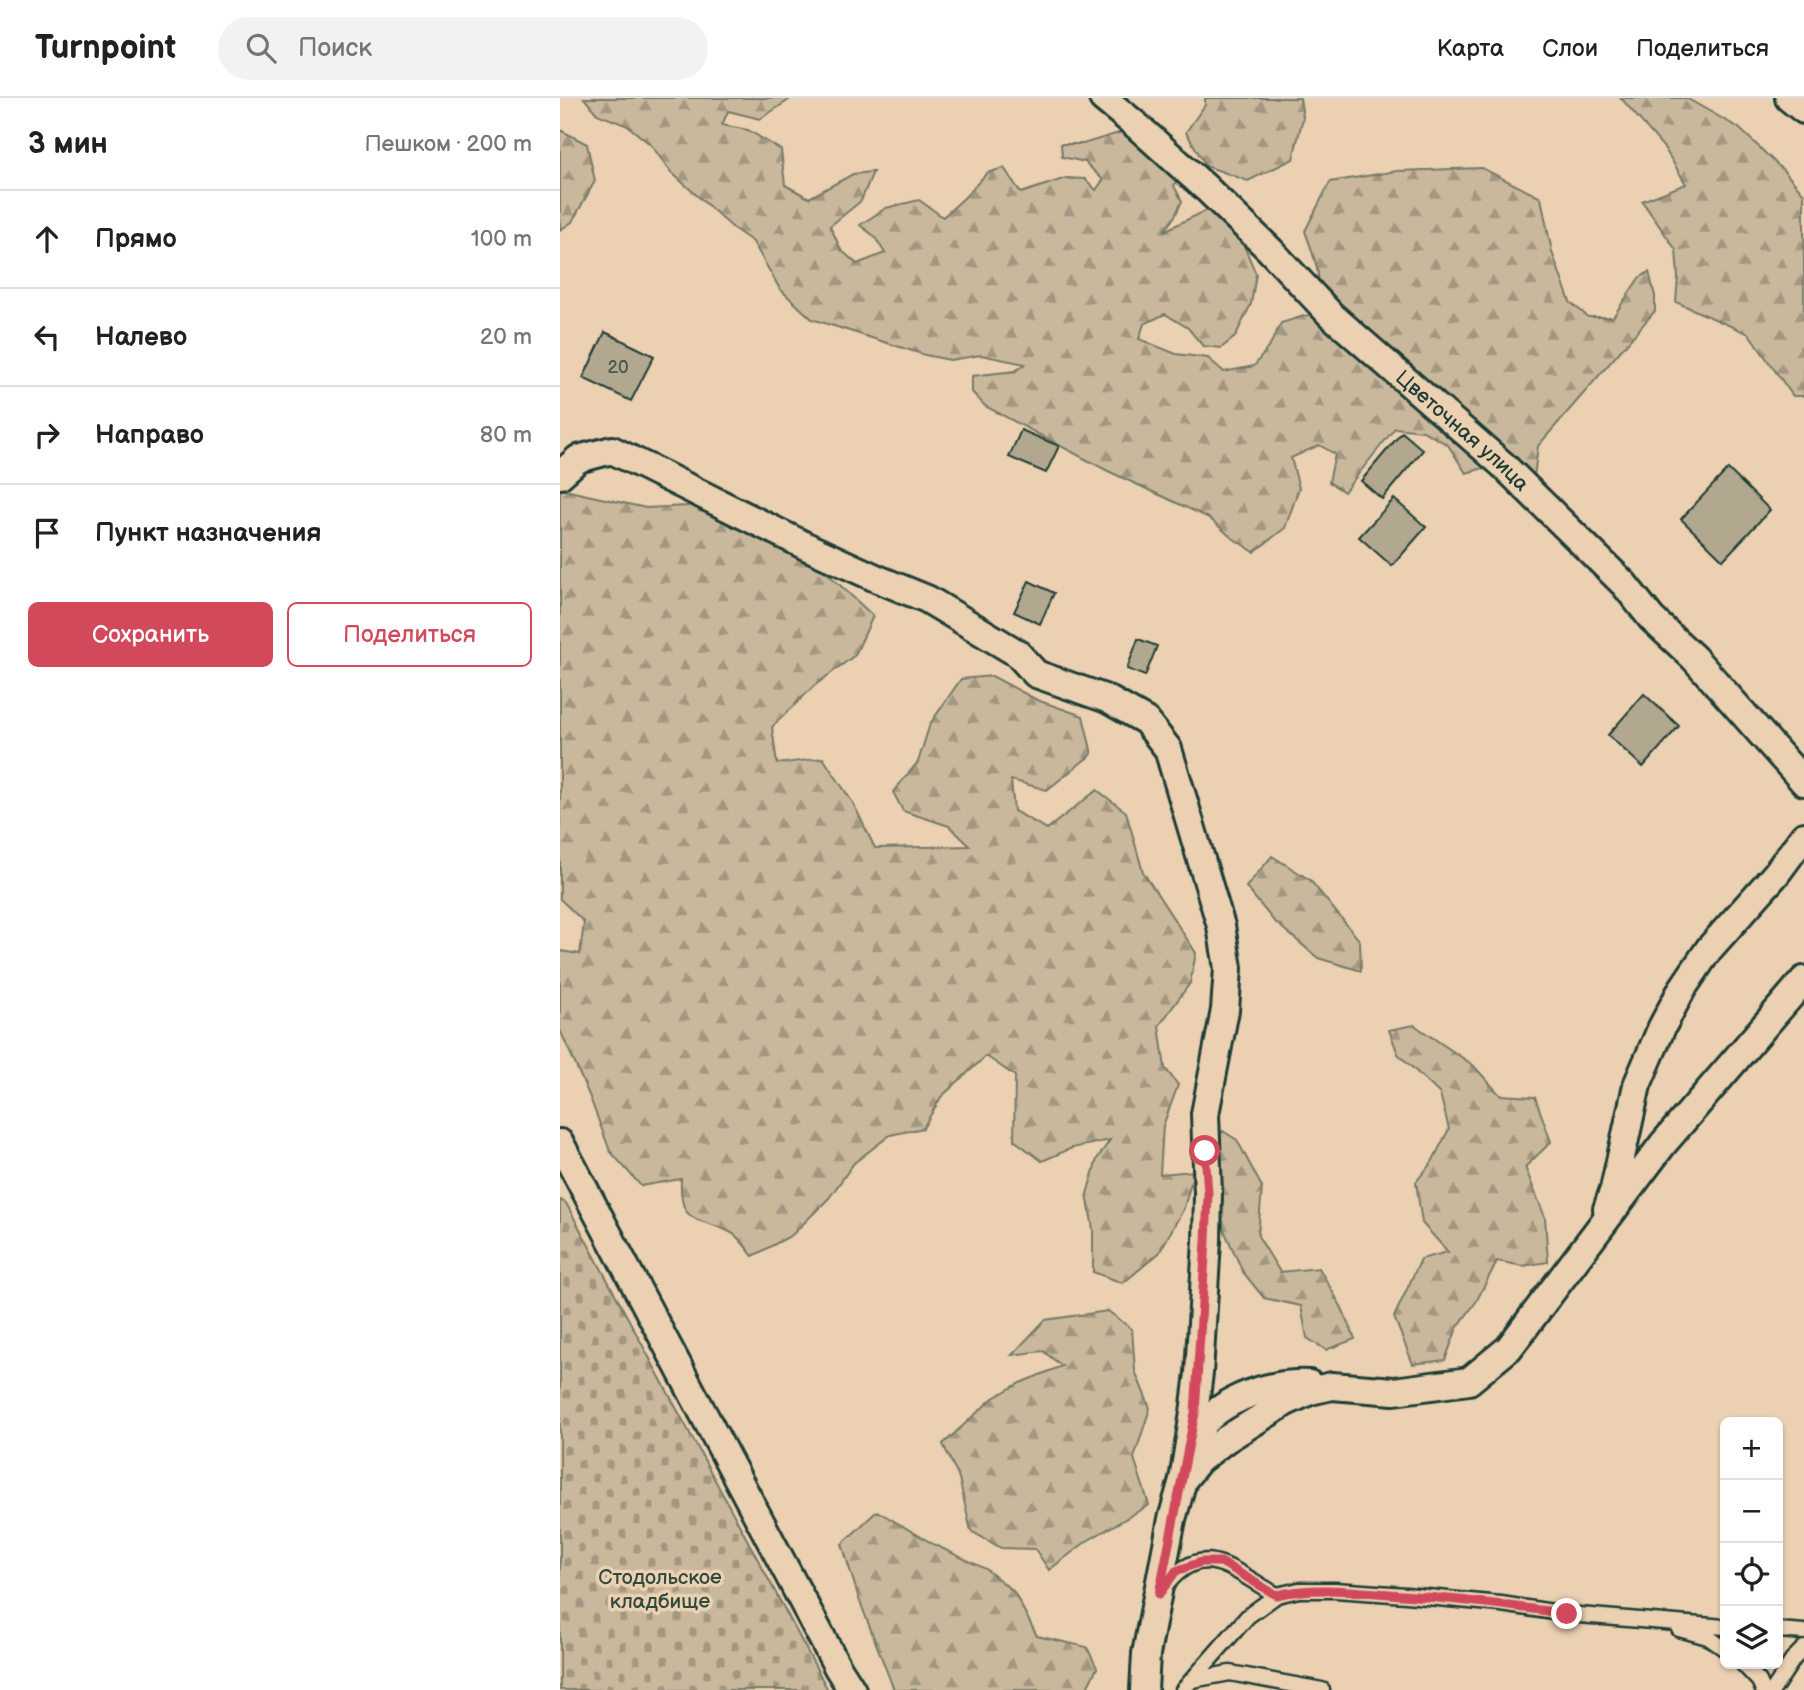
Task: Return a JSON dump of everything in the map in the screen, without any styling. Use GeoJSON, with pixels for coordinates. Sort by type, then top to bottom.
{"type":"FeatureCollection","features":[{"type":"Feature","properties":{"kind":"street","name":"Цветочная улица"},"geometry":{"type":"LineString","coordinates":[[1103,98],[1216,198],[1331,315],[1503,465],[1624,584],[1652,619],[1694,658],[1804,781]]}},
{"type":"Feature","properties":{"kind":"street"},"geometry":{"type":"LineString","coordinates":[[1789,98],[1804,110]]}},
{"type":"Feature","properties":{"kind":"street"},"geometry":{"type":"LineString","coordinates":[[560,475],[578,459],[612,450],[810,548],[927,599],[1017,653],[1036,674],[1107,699],[1146,722],[1168,749],[1222,926],[1228,968],[1222,1031],[1205,1114],[1208,1193],[1199,1373],[1183,1480]]}},
{"type":"Feature","properties":{"kind":"street"},"geometry":{"type":"LineString","coordinates":[[1600,1230],[1614,1189],[1637,1084],[1662,1027],[1682,989],[1709,949],[1776,874],[1804,836]]}},
{"type":"Feature","properties":{"kind":"street"},"geometry":{"type":"LineString","coordinates":[[1144,1690],[1146,1654],[1172,1519],[1198,1429],[1216,1411],[1243,1397],[1272,1387],[1301,1384],[1394,1391],[1469,1381],[1510,1348],[1663,1144],[1804,980]]}},
{"type":"Feature","properties":{"kind":"street"},"geometry":{"type":"LineString","coordinates":[[560,1143],[852,1690]]}},
{"type":"Feature","properties":{"kind":"lane"},"geometry":{"type":"LineString","coordinates":[[1159,1594],[1176,1571],[1201,1562],[1221,1562],[1276,1595]]}},
{"type":"Feature","properties":{"kind":"lane"},"geometry":{"type":"LineString","coordinates":[[1187,1685],[1248,1616],[1276,1595],[1299,1590],[1335,1590],[1501,1604],[1567,1614],[1720,1627]]}},
{"type":"Feature","properties":{"kind":"lane"},"geometry":{"type":"LineString","coordinates":[[1646,1620],[1708,1637],[1720,1645]]}},
{"type":"Feature","properties":{"kind":"lane"},"geometry":{"type":"LineString","coordinates":[[1783,1630],[1804,1632]]}},
{"type":"Feature","properties":{"kind":"lane"},"geometry":{"type":"LineString","coordinates":[[1773,1690],[1794,1658],[1804,1648]]}},
{"type":"Feature","properties":{"kind":"lane"},"geometry":{"type":"LineString","coordinates":[[1748,1669],[1763,1690]]}},
{"type":"Feature","properties":{"kind":"lane"},"geometry":{"type":"LineString","coordinates":[[1187,1685],[1230,1673],[1264,1685],[1322,1690]]}},
{"type":"Feature","properties":{"kind":"green space"},"geometry":{"type":"Polygon","coordinates":[[[584,98],[789,98],[760,119],[728,111],[722,125],[748,130],[781,150],[785,185],[809,198],[853,174],[873,172],[861,201],[830,226],[841,250],[857,264],[885,253],[874,236],[860,225],[886,208],[919,200],[943,217],[987,173],[1004,168],[1021,193],[1066,178],[1085,179],[1096,190],[1103,180],[1085,162],[1062,157],[1061,144],[1083,144],[1125,131],[1180,172],[1174,186],[1182,201],[1164,231],[1207,210],[1227,218],[1242,241],[1256,274],[1251,304],[1235,337],[1221,348],[1203,346],[1188,328],[1165,314],[1144,324],[1139,339],[1176,354],[1208,358],[1224,372],[1254,366],[1270,345],[1281,323],[1316,314],[1318,272],[1305,231],[1330,182],[1397,171],[1482,168],[1541,198],[1552,252],[1570,302],[1588,317],[1613,317],[1639,278],[1649,272],[1655,296],[1655,311],[1538,446],[1534,477],[1487,467],[1466,473],[1448,445],[1423,431],[1395,428],[1344,492],[1329,482],[1335,454],[1319,445],[1291,458],[1299,488],[1285,528],[1254,552],[1209,518],[1108,471],[985,406],[972,392],[972,376],[1015,371],[1025,364],[981,355],[950,360],[925,355],[812,319],[780,289],[753,242],[733,228],[671,172],[651,145],[628,126],[597,114],[584,98]]]}},
{"type":"Feature","properties":{"kind":"green space"},"geometry":{"type":"Polygon","coordinates":[[[1205,98],[1300,98],[1303,117],[1293,159],[1248,181],[1206,166],[1186,132],[1205,105],[1205,98]]]}},
{"type":"Feature","properties":{"kind":"green space"},"geometry":{"type":"Polygon","coordinates":[[[1621,98],[1686,98],[1739,128],[1804,194],[1804,396],[1793,396],[1749,334],[1676,302],[1676,250],[1642,201],[1686,184],[1665,149],[1621,98]]]}},
{"type":"Feature","properties":{"kind":"green space"},"geometry":{"type":"Polygon","coordinates":[[[560,130],[587,144],[595,181],[572,222],[560,230],[560,130]]]}},
{"type":"Feature","properties":{"kind":"green space"},"geometry":{"type":"Polygon","coordinates":[[[560,489],[646,508],[709,505],[770,537],[825,571],[873,616],[855,655],[814,686],[772,727],[777,764],[823,758],[853,803],[875,848],[970,846],[949,826],[903,811],[893,792],[918,762],[930,724],[961,679],[992,676],[1037,700],[1083,716],[1092,754],[1047,790],[1011,780],[1014,811],[1047,829],[1097,790],[1126,812],[1143,872],[1196,953],[1190,983],[1159,1026],[1165,1068],[1178,1085],[1163,1126],[1160,1174],[1194,1171],[1184,1208],[1159,1253],[1123,1283],[1093,1272],[1093,1229],[1087,1194],[1097,1159],[1110,1140],[1072,1148],[1042,1161],[1014,1140],[1015,1076],[986,1056],[941,1097],[923,1128],[890,1135],[854,1163],[829,1198],[792,1235],[753,1256],[733,1234],[699,1221],[687,1212],[681,1194],[681,1179],[641,1186],[610,1151],[560,1030],[560,951],[580,954],[584,922],[560,899],[560,489]]]}},
{"type":"Feature","properties":{"kind":"green space"},"geometry":{"type":"Polygon","coordinates":[[[1272,856],[1310,880],[1360,941],[1361,971],[1318,958],[1273,920],[1246,887],[1272,856]]]}},
{"type":"Feature","properties":{"kind":"green space"},"geometry":{"type":"Polygon","coordinates":[[[1414,1025],[1473,1065],[1500,1095],[1535,1097],[1551,1142],[1525,1167],[1545,1217],[1548,1262],[1523,1266],[1497,1261],[1476,1302],[1457,1328],[1445,1360],[1413,1364],[1394,1317],[1421,1259],[1448,1252],[1422,1223],[1416,1182],[1432,1162],[1449,1129],[1440,1094],[1398,1054],[1389,1030],[1414,1025]]]}},
{"type":"Feature","properties":{"kind":"green space"},"geometry":{"type":"Polygon","coordinates":[[[1223,1131],[1237,1140],[1262,1187],[1258,1236],[1280,1272],[1319,1268],[1342,1308],[1355,1339],[1326,1350],[1307,1338],[1301,1306],[1264,1298],[1243,1272],[1223,1228],[1219,1174],[1212,1144],[1223,1131]]]}},
{"type":"Feature","properties":{"kind":"green space","name":"Стодольское кладбище"},"geometry":{"type":"Polygon","coordinates":[[[560,1200],[566,1203],[828,1690],[560,1690],[560,1200]]]}},
{"type":"Feature","properties":{"kind":"green space"},"geometry":{"type":"Polygon","coordinates":[[[1108,1311],[1132,1329],[1135,1371],[1150,1408],[1134,1458],[1149,1505],[1087,1541],[1049,1570],[1035,1549],[1001,1548],[971,1531],[959,1478],[943,1444],[993,1398],[1020,1383],[1062,1366],[1043,1351],[1012,1355],[1045,1320],[1108,1311]]]}},
{"type":"Feature","properties":{"kind":"green space"},"geometry":{"type":"Polygon","coordinates":[[[877,1511],[935,1545],[986,1569],[1014,1592],[1037,1636],[1087,1647],[1097,1668],[1086,1690],[894,1690],[859,1599],[842,1544],[877,1511]]]}},
{"type":"Feature","properties":{"kind":"building"},"geometry":{"type":"Polygon","coordinates":[[[605,332],[654,356],[631,401],[583,378],[605,332]]]}},
{"type":"Feature","properties":{"kind":"building"},"geometry":{"type":"Polygon","coordinates":[[[1021,430],[1059,446],[1046,473],[1009,457],[1021,430]]]}},
{"type":"Feature","properties":{"kind":"building"},"geometry":{"type":"Polygon","coordinates":[[[1402,432],[1423,450],[1382,499],[1361,481],[1402,432]]]}},
{"type":"Feature","properties":{"kind":"building"},"geometry":{"type":"Polygon","coordinates":[[[1728,469],[1770,510],[1723,560],[1681,519],[1728,469]]]}},
{"type":"Feature","properties":{"kind":"building"},"geometry":{"type":"Polygon","coordinates":[[[1394,499],[1426,527],[1392,566],[1359,537],[1394,499]]]}},
{"type":"Feature","properties":{"kind":"building"},"geometry":{"type":"Polygon","coordinates":[[[1029,581],[1054,593],[1040,624],[1014,612],[1029,581]]]}},
{"type":"Feature","properties":{"kind":"building"},"geometry":{"type":"Polygon","coordinates":[[[1138,639],[1157,646],[1145,676],[1127,669],[1138,639]]]}},
{"type":"Feature","properties":{"kind":"building"},"geometry":{"type":"Polygon","coordinates":[[[1644,694],[1679,726],[1643,767],[1608,735],[1644,694]]]}},
{"type":"Feature","properties":{"kind":"route"},"geometry":{"type":"LineString","coordinates":[[1205,1151],[1208,1193],[1195,1413],[1159,1594],[1176,1571],[1201,1562],[1221,1562],[1276,1595],[1299,1590],[1335,1590],[1501,1604],[1567,1614]]}}]}
